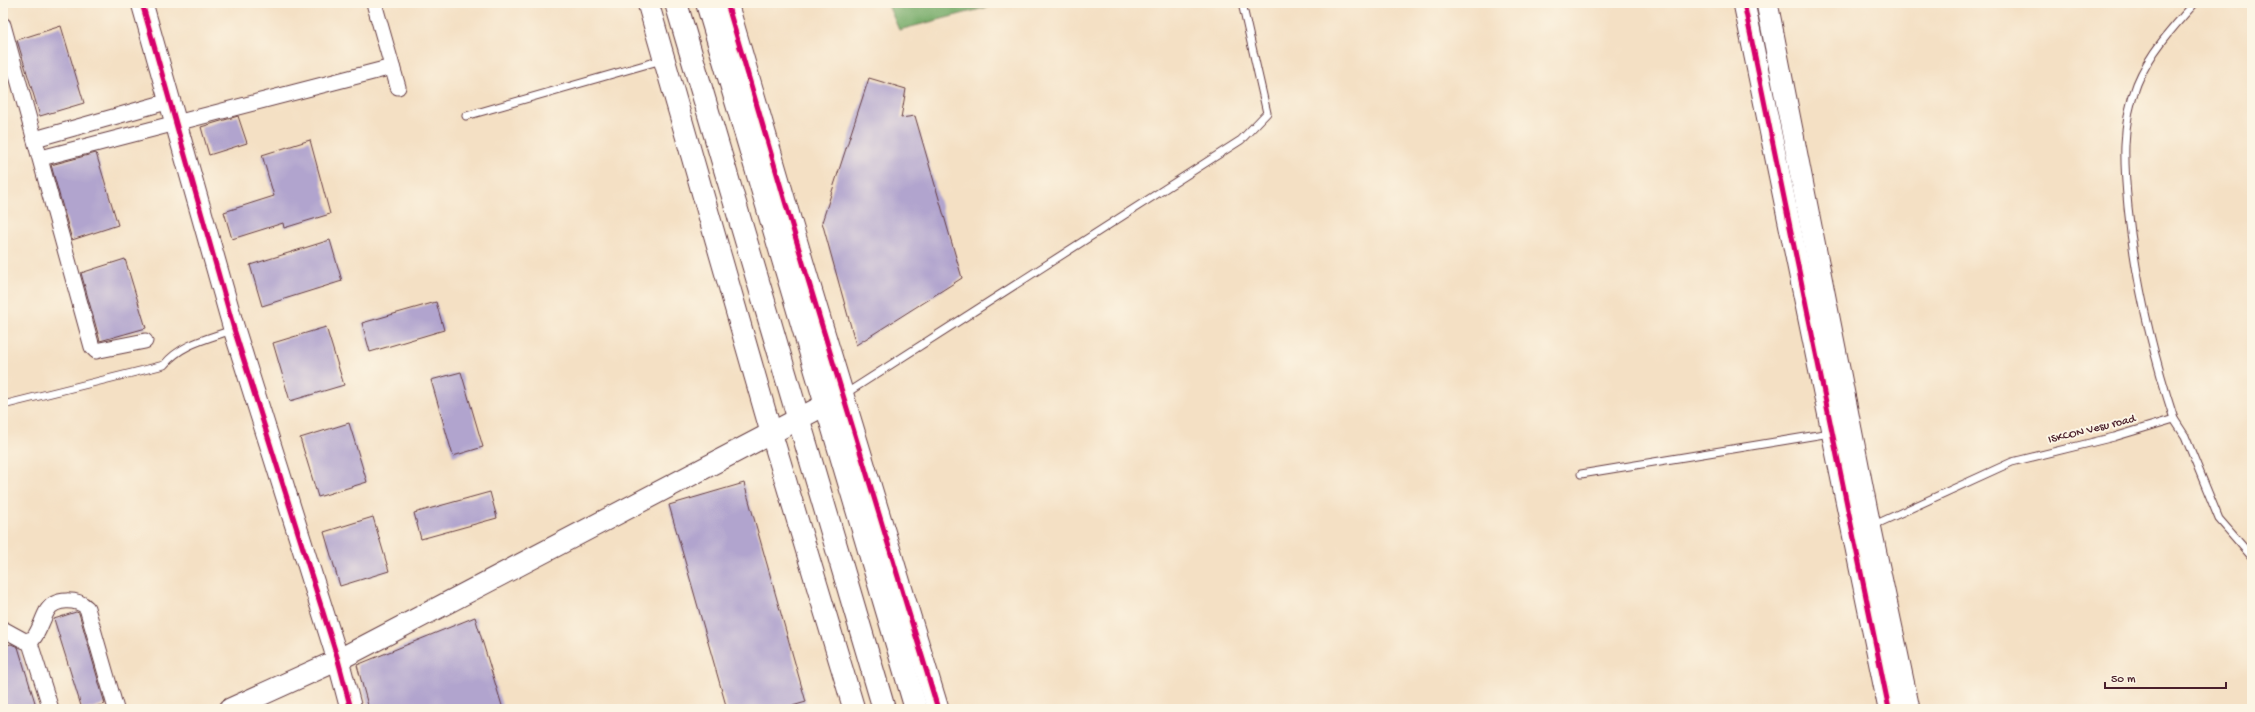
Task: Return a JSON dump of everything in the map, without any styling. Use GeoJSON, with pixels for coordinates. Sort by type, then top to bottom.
{"type":"FeatureCollection","features":[{"type":"Feature","properties":{"kind":"main road"},"geometry":{"type":"LineString","coordinates":[[676,3],[796,418],[884,709]]}},
{"type":"Feature","properties":{"kind":"main road"},"geometry":{"type":"LineString","coordinates":[[707,3],[834,399],[916,709]]}},
{"type":"Feature","properties":{"kind":"street"},"geometry":{"type":"LineString","coordinates":[[142,3],[234,329],[338,660],[351,709]]}},
{"type":"Feature","properties":{"kind":"street"},"geometry":{"type":"LineString","coordinates":[[374,3],[398,87]]}},
{"type":"Feature","properties":{"kind":"street"},"geometry":{"type":"LineString","coordinates":[[648,3],[771,432],[854,709]]}},
{"type":"Feature","properties":{"kind":"street"},"geometry":{"type":"LineString","coordinates":[[727,3],[834,399],[938,709]]}},
{"type":"Feature","properties":{"kind":"street"},"geometry":{"type":"LineString","coordinates":[[1744,3],[1833,433],[1847,512],[1889,709]]}},
{"type":"Feature","properties":{"kind":"street"},"geometry":{"type":"LineString","coordinates":[[1767,3],[1870,527],[1909,709]]}},
{"type":"Feature","properties":{"kind":"street"},"geometry":{"type":"LineString","coordinates":[[3,25],[92,347],[96,351],[145,341]]}},
{"type":"Feature","properties":{"kind":"street"},"geometry":{"type":"LineString","coordinates":[[41,158],[177,124],[392,67]]}},
{"type":"Feature","properties":{"kind":"street"},"geometry":{"type":"LineString","coordinates":[[35,138],[170,101]]}},
{"type":"Feature","properties":{"kind":"street"},"geometry":{"type":"LineString","coordinates":[[103,120],[108,141]]}},
{"type":"Feature","properties":{"kind":"street"},"geometry":{"type":"LineString","coordinates":[[230,709],[338,660],[834,399]]}},
{"type":"Feature","properties":{"kind":"street"},"geometry":{"type":"LineString","coordinates":[[3,629],[18,638],[34,640],[40,631],[48,609],[65,601],[82,603],[87,608],[116,709]]}},
{"type":"Feature","properties":{"kind":"street"},"geometry":{"type":"LineString","coordinates":[[29,640],[51,709]]}},
{"type":"Feature","properties":{"kind":"lane"},"geometry":{"type":"LineString","coordinates":[[834,399],[1241,140],[1266,113],[1242,3]]}},
{"type":"Feature","properties":{"kind":"lane"},"geometry":{"type":"LineString","coordinates":[[2195,3],[2158,48],[2137,84],[2127,118],[2124,154],[2131,241],[2139,290],[2174,420],[2184,436],[2219,519],[2252,557]]}},
{"type":"Feature","properties":{"kind":"lane"},"geometry":{"type":"LineString","coordinates":[[466,116],[664,60]]}},
{"type":"Feature","properties":{"kind":"lane"},"geometry":{"type":"LineString","coordinates":[[3,405],[164,365],[173,354],[185,346],[234,329]]}},
{"type":"Feature","properties":{"kind":"lane","name":"ISKCON Vesu road"},"geometry":{"type":"LineString","coordinates":[[1870,527],[2012,462],[2114,437],[2174,420]]}},
{"type":"Feature","properties":{"kind":"lane"},"geometry":{"type":"LineString","coordinates":[[1581,474],[1833,433]]}},
{"type":"Feature","properties":{"kind":"green space"},"geometry":{"type":"Polygon","coordinates":[[[887,3],[1004,3],[899,30],[887,3]]]}},
{"type":"Feature","properties":{"kind":"building"},"geometry":{"type":"Polygon","coordinates":[[[61,26],[84,103],[40,116],[17,40],[61,26]]]}},
{"type":"Feature","properties":{"kind":"building"},"geometry":{"type":"Polygon","coordinates":[[[869,78],[906,89],[901,118],[915,116],[962,278],[856,345],[822,222],[869,78]]]}},
{"type":"Feature","properties":{"kind":"building"},"geometry":{"type":"Polygon","coordinates":[[[238,116],[247,143],[209,155],[201,127],[238,116]]]}},
{"type":"Feature","properties":{"kind":"building"},"geometry":{"type":"Polygon","coordinates":[[[310,140],[330,214],[284,228],[283,223],[232,239],[224,212],[274,196],[262,155],[310,140]]]}},
{"type":"Feature","properties":{"kind":"building"},"geometry":{"type":"Polygon","coordinates":[[[96,153],[118,225],[72,240],[51,165],[96,153]]]}},
{"type":"Feature","properties":{"kind":"building"},"geometry":{"type":"Polygon","coordinates":[[[330,240],[342,281],[262,306],[250,265],[330,240]]]}},
{"type":"Feature","properties":{"kind":"building"},"geometry":{"type":"Polygon","coordinates":[[[125,259],[146,328],[100,341],[81,273],[125,259]]]}},
{"type":"Feature","properties":{"kind":"building"},"geometry":{"type":"Polygon","coordinates":[[[436,302],[444,330],[370,352],[362,323],[436,302]]]}},
{"type":"Feature","properties":{"kind":"building"},"geometry":{"type":"Polygon","coordinates":[[[326,327],[344,385],[290,401],[273,343],[326,327]]]}},
{"type":"Feature","properties":{"kind":"building"},"geometry":{"type":"Polygon","coordinates":[[[461,372],[483,447],[453,456],[431,380],[461,372]]]}},
{"type":"Feature","properties":{"kind":"building"},"geometry":{"type":"Polygon","coordinates":[[[349,423],[367,482],[318,497],[300,438],[349,423]]]}},
{"type":"Feature","properties":{"kind":"building"},"geometry":{"type":"Polygon","coordinates":[[[744,483],[806,702],[782,709],[727,709],[669,505],[744,483]]]}},
{"type":"Feature","properties":{"kind":"building"},"geometry":{"type":"Polygon","coordinates":[[[490,492],[497,518],[421,539],[414,513],[490,492]]]}},
{"type":"Feature","properties":{"kind":"building"},"geometry":{"type":"Polygon","coordinates":[[[373,517],[389,571],[340,586],[324,532],[373,517]]]}},
{"type":"Feature","properties":{"kind":"building"},"geometry":{"type":"Polygon","coordinates":[[[76,612],[79,613],[105,704],[88,709],[82,709],[54,619],[76,612]]]}},
{"type":"Feature","properties":{"kind":"building"},"geometry":{"type":"Polygon","coordinates":[[[475,617],[503,709],[369,709],[357,665],[475,617]]]}},
{"type":"Feature","properties":{"kind":"building"},"geometry":{"type":"Polygon","coordinates":[[[11,644],[18,647],[37,709],[5,709],[3,646],[11,644]]]}},
{"type":"Feature","properties":{"kind":"cycle path"},"geometry":{"type":"LineString","coordinates":[[142,3],[234,329],[338,660],[351,709]]}},
{"type":"Feature","properties":{"kind":"cycle path"},"geometry":{"type":"LineString","coordinates":[[727,3],[803,263],[938,709]]}},
{"type":"Feature","properties":{"kind":"cycle path"},"geometry":{"type":"LineString","coordinates":[[1744,3],[1889,709]]}}]}
